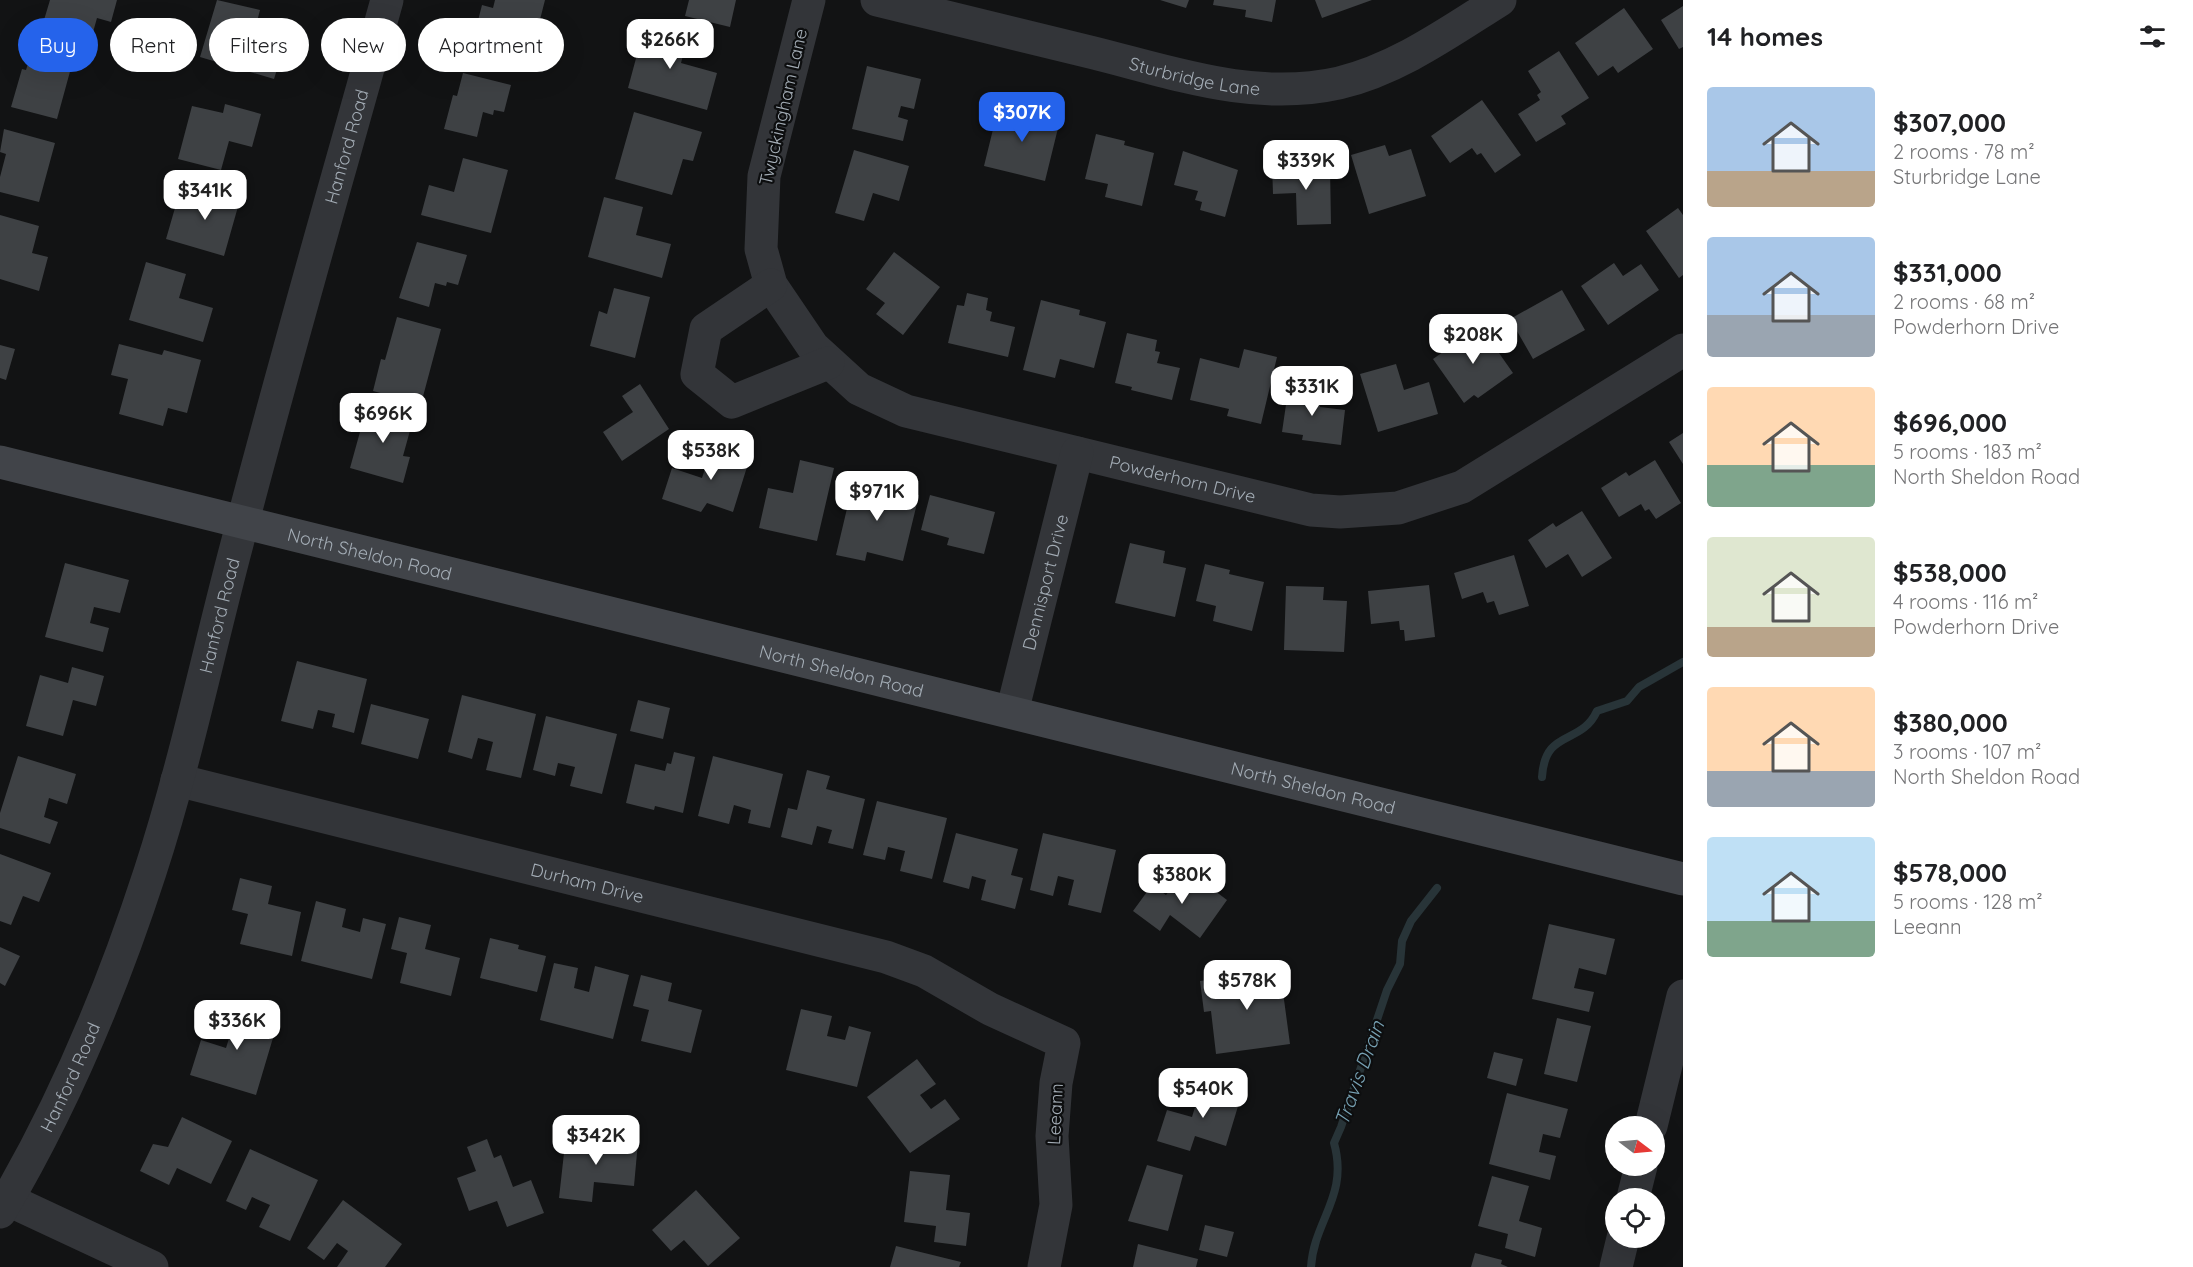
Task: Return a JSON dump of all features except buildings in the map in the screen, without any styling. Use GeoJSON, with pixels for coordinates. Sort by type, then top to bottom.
{"type":"FeatureCollection","features":[{"type":"Feature","properties":{"kind":"street","name":"Hanford Road"},"geometry":{"type":"LineString","coordinates":[[2,1202],[54,1109],[103,1002],[150,872],[177,780],[242,522],[387,0]]}},
{"type":"Feature","properties":{"kind":"street","name":"Twyckingham Lane"},"geometry":{"type":"LineString","coordinates":[[796,325],[771,285],[761,249],[764,176],[809,0]]}},
{"type":"Feature","properties":{"kind":"street","name":"Sturbridge Lane"},"geometry":{"type":"LineString","coordinates":[[877,0],[1223,85],[1286,90],[1337,83],[1366,75],[1410,56],[1500,0]]}},
{"type":"Feature","properties":{"kind":"street"},"geometry":{"type":"LineString","coordinates":[[771,285],[706,329],[697,374],[732,402],[828,363]]}},
{"type":"Feature","properties":{"kind":"street","name":"Powderhorn Drive"},"geometry":{"type":"LineString","coordinates":[[796,325],[828,363],[858,389],[906,411],[1311,510],[1340,512],[1398,508],[1435,498],[1488,474],[1683,350]]}},
{"type":"Feature","properties":{"kind":"street","name":"Dennisport Drive"},"geometry":{"type":"LineString","coordinates":[[1012,712],[1077,453]]}},
{"type":"Feature","properties":{"kind":"street","name":"North Sheldon Road"},"geometry":{"type":"LineString","coordinates":[[0,462],[1683,879]]}},
{"type":"Feature","properties":{"kind":"street","name":"Durham Drive"},"geometry":{"type":"LineString","coordinates":[[177,780],[886,957],[924,971],[990,1009]]}},
{"type":"Feature","properties":{"kind":"street"},"geometry":{"type":"LineString","coordinates":[[1653,1116],[1683,996]]}},
{"type":"Feature","properties":{"kind":"street","name":"Leeann"},"geometry":{"type":"LineString","coordinates":[[990,1009],[1064,1043],[1056,1083],[1052,1136],[1056,1205],[1044,1267]]}},
{"type":"Feature","properties":{"kind":"street"},"geometry":{"type":"LineString","coordinates":[[2,1202],[152,1267]]}},
{"type":"Feature","properties":{"kind":"street"},"geometry":{"type":"LineString","coordinates":[[1616,1267],[1621,1248]]}},
{"type":"Feature","properties":{"kind":"waterway","name":"Travis Drain"},"geometry":{"type":"LineString","coordinates":[[1542,777],[1550,751],[1557,744],[1582,729],[1597,711],[1627,701],[1639,687],[1683,662]]}},
{"type":"Feature","properties":{"kind":"waterway","name":"Travis Drain"},"geometry":{"type":"LineString","coordinates":[[1311,1267],[1313,1250],[1334,1193],[1337,1178],[1334,1143],[1387,990],[1400,964],[1402,941],[1411,921],[1437,888]]}}]}
